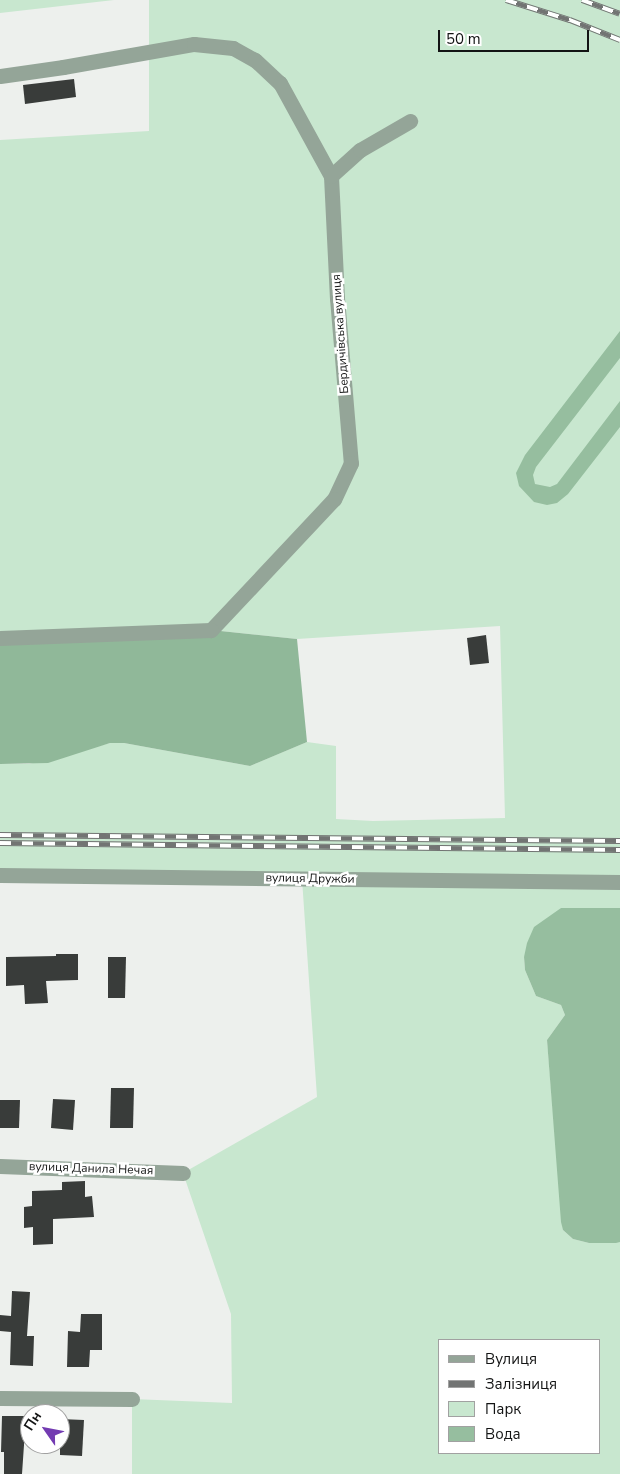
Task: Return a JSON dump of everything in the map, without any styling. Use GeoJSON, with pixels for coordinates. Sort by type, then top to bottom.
{"type":"FeatureCollection","features":[{"type":"Feature","properties":{"kind":"street","name":"Бердичівська вулиця"},"geometry":{"type":"LineString","coordinates":[[0,76],[63,68],[194,44],[233,48],[255,60],[280,83],[331,176],[337,298],[351,463],[334,499],[211,630],[0,638]]}},
{"type":"Feature","properties":{"kind":"street"},"geometry":{"type":"LineString","coordinates":[[331,176],[360,150],[410,121]]}},
{"type":"Feature","properties":{"kind":"street","name":"вулиця Дружби"},"geometry":{"type":"LineString","coordinates":[[0,875],[620,882]]}},
{"type":"Feature","properties":{"kind":"street","name":"вулиця Данила Нечая"},"geometry":{"type":"LineString","coordinates":[[0,1166],[183,1173]]}},
{"type":"Feature","properties":{"kind":"street"},"geometry":{"type":"LineString","coordinates":[[0,1398],[132,1399]]}},
{"type":"Feature","properties":{"kind":"green space"},"geometry":{"type":"Polygon","coordinates":[[[0,0],[114,0],[0,13],[0,0]]]}},
{"type":"Feature","properties":{"kind":"green space"},"geometry":{"type":"Polygon","coordinates":[[[149,0],[620,0],[620,908],[561,908],[524,957],[525,970],[536,996],[561,1005],[565,1015],[547,1040],[563,1230],[573,1239],[589,1243],[620,1242],[620,1474],[132,1474],[132,1399],[232,1403],[231,1314],[183,1173],[317,1097],[302,879],[0,875],[0,764],[29,764],[110,743],[124,743],[250,766],[307,742],[336,746],[336,819],[373,821],[505,818],[500,626],[297,639],[211,630],[0,638],[0,140],[149,131],[149,0]]]}},
{"type":"Feature","properties":{"kind":"shaded area"},"geometry":{"type":"Polygon","coordinates":[[[211,630],[297,639],[307,742],[250,766],[124,743],[110,743],[48,763],[0,764],[0,638],[211,630]]]}},
{"type":"Feature","properties":{"kind":"water"},"geometry":{"type":"Polygon","coordinates":[[[620,331],[620,358],[536,467],[533,475],[535,484],[550,487],[557,484],[620,401],[620,427],[568,494],[557,503],[547,505],[534,502],[519,486],[516,473],[525,455],[620,331]]]}},
{"type":"Feature","properties":{"kind":"water"},"geometry":{"type":"Polygon","coordinates":[[[561,908],[620,908],[620,1242],[616,1243],[589,1243],[573,1239],[563,1230],[561,1222],[547,1040],[565,1015],[561,1005],[536,996],[525,970],[524,957],[527,943],[534,927],[561,908]]]}},
{"type":"Feature","properties":{"kind":"building"},"geometry":{"type":"Polygon","coordinates":[[[74,79],[76,97],[25,104],[23,85],[74,79]]]}},
{"type":"Feature","properties":{"kind":"building"},"geometry":{"type":"Polygon","coordinates":[[[486,635],[489,663],[470,665],[467,638],[486,635]]]}},
{"type":"Feature","properties":{"kind":"building"},"geometry":{"type":"Polygon","coordinates":[[[56,954],[78,954],[78,980],[46,981],[48,1003],[25,1004],[24,985],[6,986],[6,957],[56,956],[56,954]]]}},
{"type":"Feature","properties":{"kind":"building"},"geometry":{"type":"Polygon","coordinates":[[[108,957],[126,957],[125,998],[108,998],[108,957]]]}},
{"type":"Feature","properties":{"kind":"building"},"geometry":{"type":"Polygon","coordinates":[[[111,1088],[134,1088],[133,1128],[110,1128],[111,1088]]]}},
{"type":"Feature","properties":{"kind":"building"},"geometry":{"type":"Polygon","coordinates":[[[53,1099],[75,1100],[73,1130],[51,1128],[53,1099]]]}},
{"type":"Feature","properties":{"kind":"building"},"geometry":{"type":"Polygon","coordinates":[[[0,1100],[20,1100],[19,1128],[0,1128],[0,1100]]]}},
{"type":"Feature","properties":{"kind":"building"},"geometry":{"type":"Polygon","coordinates":[[[85,1181],[85,1197],[92,1196],[94,1217],[53,1219],[53,1244],[33,1245],[33,1227],[24,1228],[24,1207],[32,1206],[32,1191],[62,1190],[62,1182],[85,1181]]]}},
{"type":"Feature","properties":{"kind":"building"},"geometry":{"type":"Polygon","coordinates":[[[12,1291],[30,1292],[27,1336],[34,1336],[33,1366],[10,1365],[11,1332],[0,1331],[0,1315],[11,1316],[12,1291]]]}},
{"type":"Feature","properties":{"kind":"building"},"geometry":{"type":"Polygon","coordinates":[[[81,1314],[102,1314],[102,1350],[90,1350],[89,1367],[67,1367],[68,1331],[80,1332],[81,1314]]]}},
{"type":"Feature","properties":{"kind":"building"},"geometry":{"type":"Polygon","coordinates":[[[2,1416],[20,1416],[20,1454],[23,1454],[22,1474],[4,1474],[4,1452],[1,1452],[2,1416]]]}},
{"type":"Feature","properties":{"kind":"building"},"geometry":{"type":"Polygon","coordinates":[[[70,1419],[84,1420],[82,1456],[60,1455],[70,1454],[70,1419]]]}},
{"type":"Feature","properties":{"kind":"railway"},"geometry":{"type":"LineString","coordinates":[[506,0],[570,20],[620,40]]}},
{"type":"Feature","properties":{"kind":"railway"},"geometry":{"type":"LineString","coordinates":[[582,0],[620,14]]}},
{"type":"Feature","properties":{"kind":"railway"},"geometry":{"type":"LineString","coordinates":[[0,835],[620,841]]}},
{"type":"Feature","properties":{"kind":"railway"},"geometry":{"type":"LineString","coordinates":[[0,843],[620,850]]}}]}
